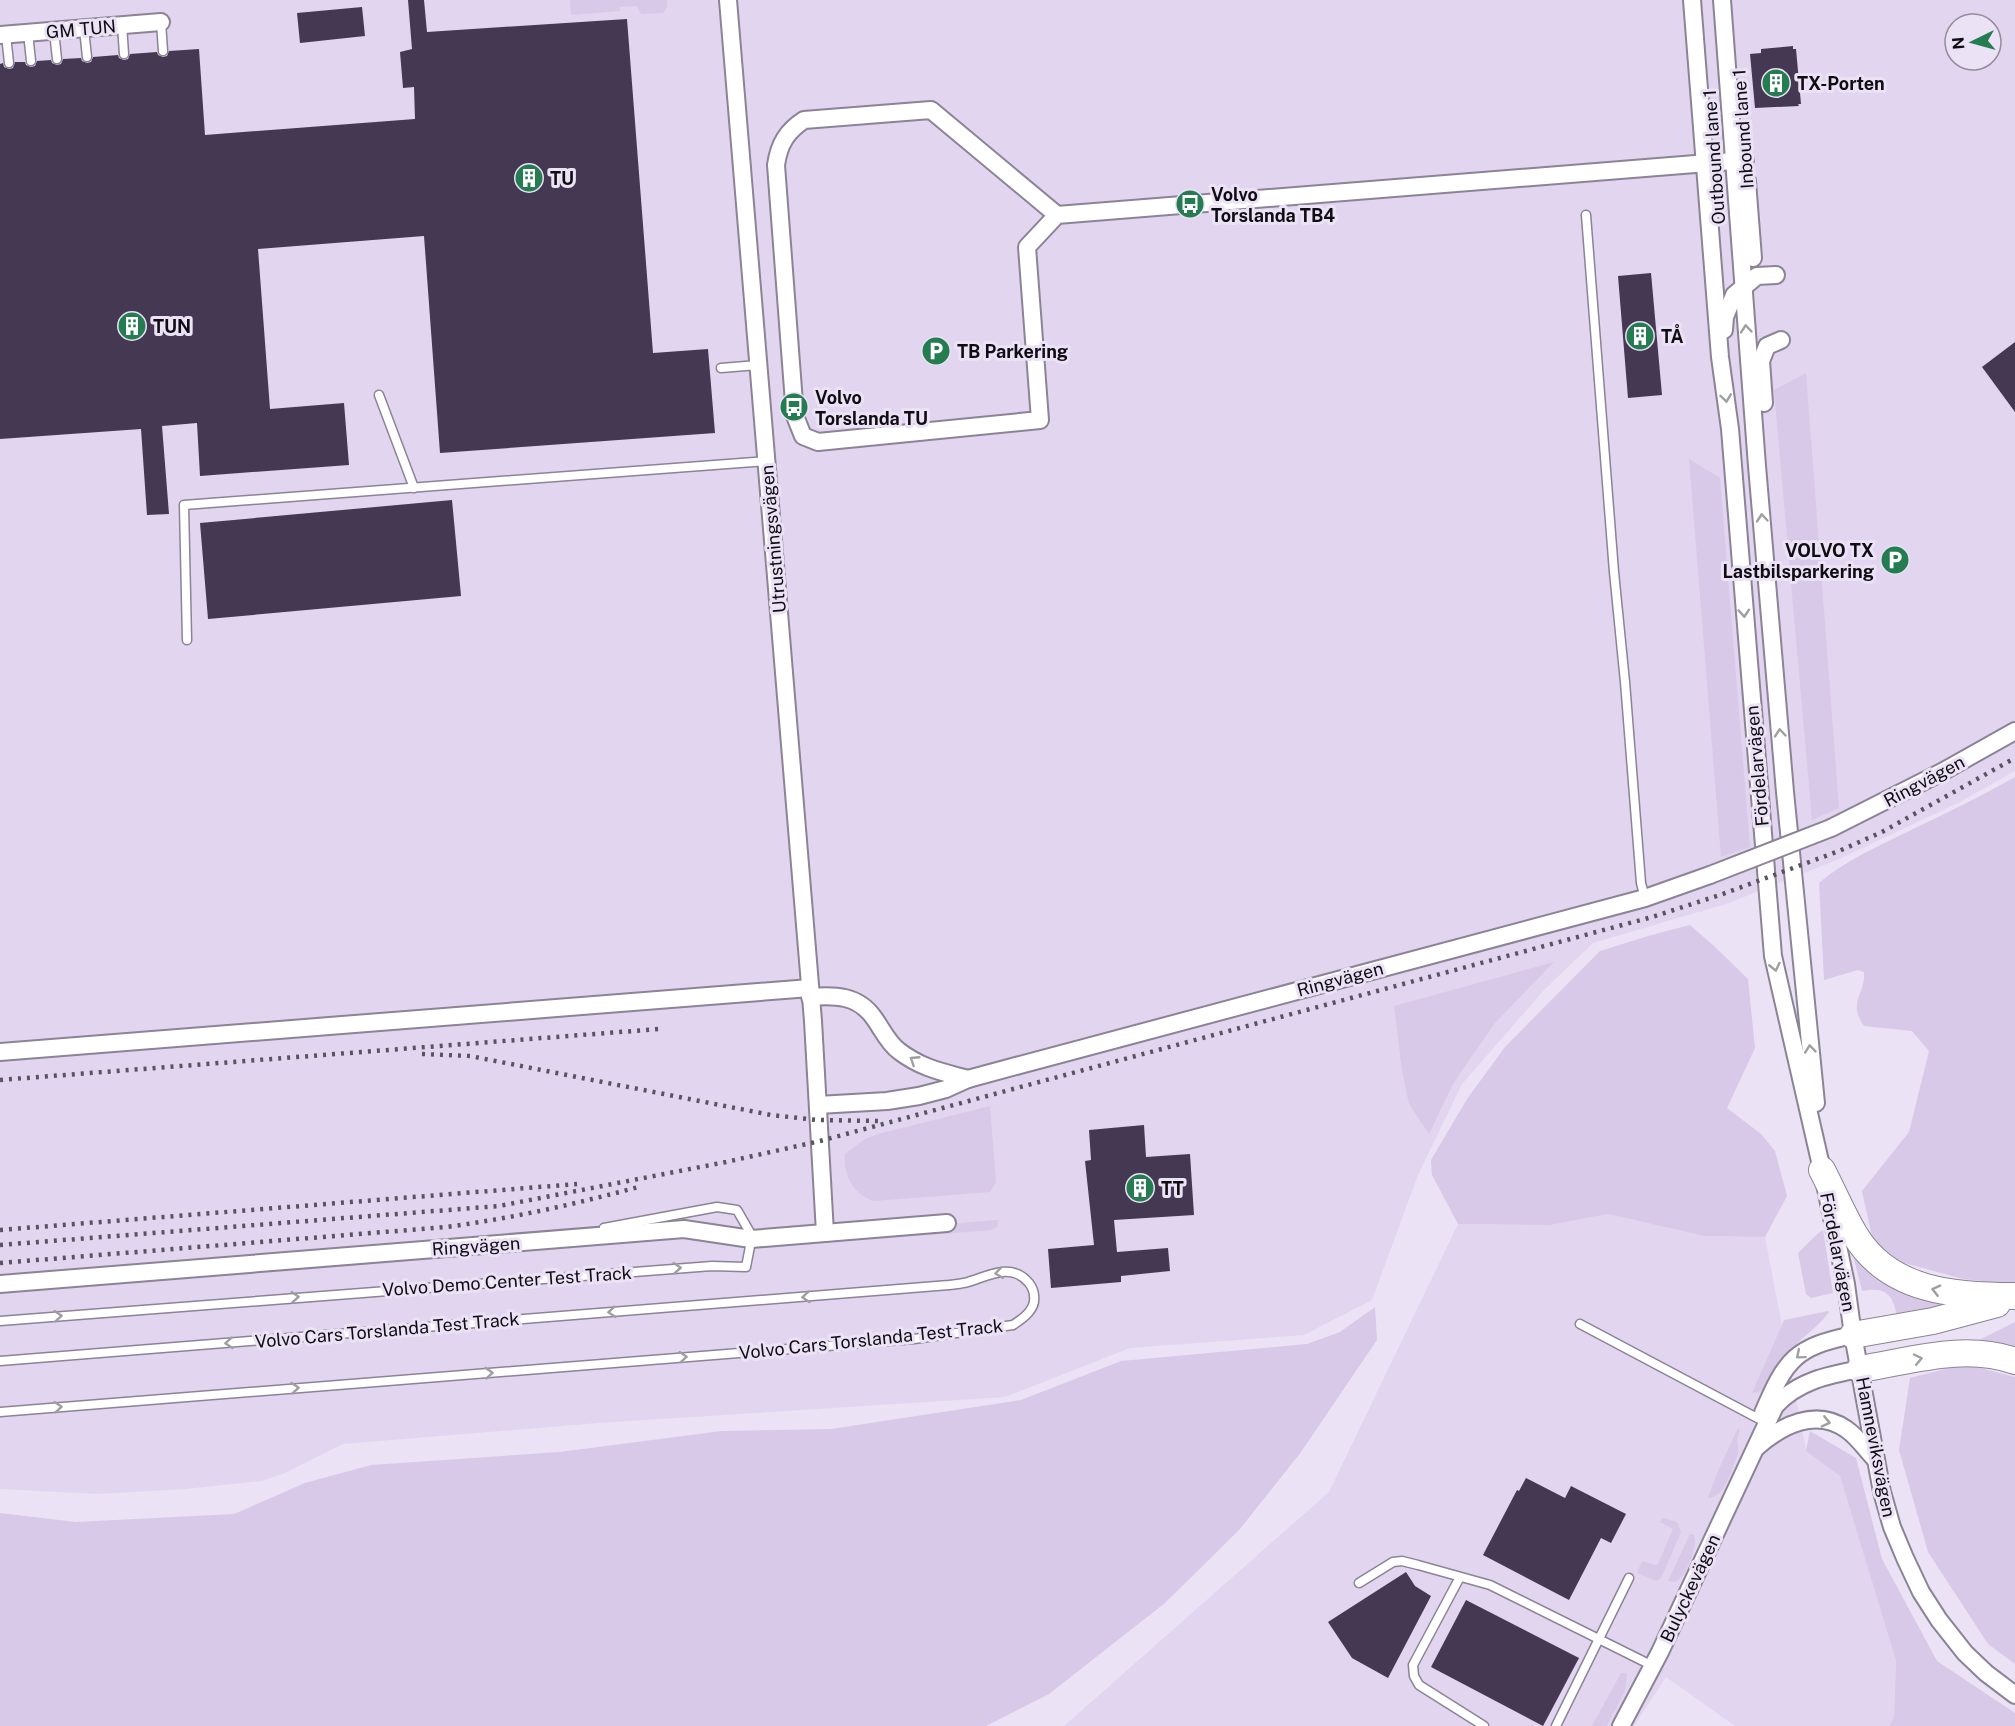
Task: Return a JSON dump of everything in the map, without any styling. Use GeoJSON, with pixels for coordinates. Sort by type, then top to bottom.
{"type":"FeatureCollection","features":[{"type":"Feature","properties":{"kind":"main road"},"geometry":{"type":"LineString","coordinates":[[1822,1170],[1856,1236],[1879,1263],[1893,1274],[1942,1292],[1972,1296],[2015,1297]]}},
{"type":"Feature","properties":{"kind":"main road"},"geometry":{"type":"LineString","coordinates":[[1854,1335],[1933,1320],[2015,1297]]}},
{"type":"Feature","properties":{"kind":"main road"},"geometry":{"type":"LineString","coordinates":[[1860,1369],[1953,1354],[1990,1355],[2015,1361]]}},
{"type":"Feature","properties":{"kind":"street","name":"Utrustningsvägen"},"geometry":{"type":"LineString","coordinates":[[728,0],[818,1105]]}},
{"type":"Feature","properties":{"kind":"street"},"geometry":{"type":"LineString","coordinates":[[1692,0],[1709,163]]}},
{"type":"Feature","properties":{"kind":"street","name":"Outbound lane 1"},"geometry":{"type":"LineString","coordinates":[[1702,0],[1709,163],[1726,314]]}},
{"type":"Feature","properties":{"kind":"street"},"geometry":{"type":"LineString","coordinates":[[1057,215],[931,110],[804,120],[793,127],[778,152],[776,165],[795,416],[803,436],[818,442],[1040,420],[1027,247],[1057,215],[1739,160],[1722,0]]}},
{"type":"Feature","properties":{"kind":"street","name":"Inbound lane 1"},"geometry":{"type":"LineString","coordinates":[[1732,0],[1739,160],[1753,258]]}},
{"type":"Feature","properties":{"kind":"street","name":"GM TUN"},"geometry":{"type":"LineString","coordinates":[[3,35],[161,22]]}},
{"type":"Feature","properties":{"kind":"street","name":"Fördelarvägen"},"geometry":{"type":"LineString","coordinates":[[1739,160],[1738,216],[1743,287],[1785,792],[1822,1170]]}},
{"type":"Feature","properties":{"kind":"street","name":"Fördelarvägen"},"geometry":{"type":"LineString","coordinates":[[1709,163],[1720,357],[1730,429],[1773,956],[1822,1170],[1846,1284],[1854,1335]]}},
{"type":"Feature","properties":{"kind":"street"},"geometry":{"type":"LineString","coordinates":[[1740,240],[1753,258],[1776,275],[1757,276],[1743,287]]}},
{"type":"Feature","properties":{"kind":"street","name":"Fördelarvägen"},"geometry":{"type":"LineString","coordinates":[[1720,357],[1726,314],[1734,295],[1743,287]]}},
{"type":"Feature","properties":{"kind":"street","name":"Fördelarvägen"},"geometry":{"type":"LineString","coordinates":[[1755,429],[1764,408],[1761,361],[1767,346],[1781,340]]}},
{"type":"Feature","properties":{"kind":"street","name":"Ringvägen"},"geometry":{"type":"LineString","coordinates":[[818,1105],[887,1101],[919,1096],[946,1089],[969,1079],[1645,898],[1831,828],[1942,772],[2015,731]]}},
{"type":"Feature","properties":{"kind":"street","name":"Ringvägen"},"geometry":{"type":"LineString","coordinates":[[0,1052],[810,993],[837,995],[857,1002],[873,1016],[897,1050],[926,1068],[969,1079]]}},
{"type":"Feature","properties":{"kind":"street"},"geometry":{"type":"LineString","coordinates":[[818,1105],[825,1233]]}},
{"type":"Feature","properties":{"kind":"street","name":"Ringvägen"},"geometry":{"type":"LineString","coordinates":[[0,1284],[684,1229],[751,1239],[947,1224]]}},
{"type":"Feature","properties":{"kind":"street","name":"Hamneviksvägen"},"geometry":{"type":"LineString","coordinates":[[1854,1335],[1882,1492],[1892,1527],[1921,1592],[1965,1653],[1986,1673],[2015,1695]]}},
{"type":"Feature","properties":{"kind":"street","name":"Bulyckevägen"},"geometry":{"type":"LineString","coordinates":[[1625,1724],[1755,1448],[1780,1376],[1803,1351],[1819,1343],[1854,1335]]}},
{"type":"Feature","properties":{"kind":"street","name":"Bulyckevägen"},"geometry":{"type":"LineString","coordinates":[[1761,1426],[1775,1406],[1794,1390],[1818,1378],[1860,1369]]}},
{"type":"Feature","properties":{"kind":"street"},"geometry":{"type":"LineString","coordinates":[[1755,1448],[1772,1435],[1795,1423],[1809,1419],[1824,1419],[1846,1429],[1876,1461]]}},
{"type":"Feature","properties":{"kind":"lane"},"geometry":{"type":"LineString","coordinates":[[161,22],[163,51]]}},
{"type":"Feature","properties":{"kind":"lane"},"geometry":{"type":"LineString","coordinates":[[122,26],[124,54]]}},
{"type":"Feature","properties":{"kind":"lane"},"geometry":{"type":"LineString","coordinates":[[84,28],[87,57]]}},
{"type":"Feature","properties":{"kind":"lane"},"geometry":{"type":"LineString","coordinates":[[54,31],[57,59]]}},
{"type":"Feature","properties":{"kind":"lane"},"geometry":{"type":"LineString","coordinates":[[28,33],[31,61]]}},
{"type":"Feature","properties":{"kind":"lane"},"geometry":{"type":"LineString","coordinates":[[3,35],[9,63]]}},
{"type":"Feature","properties":{"kind":"lane"},"geometry":{"type":"LineString","coordinates":[[1586,215],[1614,572],[1641,883],[1645,898]]}},
{"type":"Feature","properties":{"kind":"lane"},"geometry":{"type":"LineString","coordinates":[[721,368],[758,365]]}},
{"type":"Feature","properties":{"kind":"lane"},"geometry":{"type":"LineString","coordinates":[[379,395],[414,488]]}},
{"type":"Feature","properties":{"kind":"lane"},"geometry":{"type":"LineString","coordinates":[[187,640],[184,505],[766,461]]}},
{"type":"Feature","properties":{"kind":"lane","name":"Volvo Demo Center Test Track"},"geometry":{"type":"LineString","coordinates":[[0,1321],[712,1266],[746,1266],[752,1236],[737,1210],[717,1207],[531,1242]]}},
{"type":"Feature","properties":{"kind":"lane","name":"Volvo Cars Torslanda Test Track"},"geometry":{"type":"LineString","coordinates":[[0,1361],[949,1285],[965,1283],[1004,1271],[1024,1276],[1035,1298],[1025,1318],[1013,1324],[914,1339],[0,1412]]}},
{"type":"Feature","properties":{"kind":"lane"},"geometry":{"type":"LineString","coordinates":[[1580,1324],[1761,1426]]}},
{"type":"Feature","properties":{"kind":"lane"},"geometry":{"type":"LineString","coordinates":[[1359,1583],[1393,1563],[1402,1561],[1490,1585],[1653,1666]]}},
{"type":"Feature","properties":{"kind":"lane"},"geometry":{"type":"LineString","coordinates":[[1460,1577],[1413,1665],[1414,1676],[1419,1685],[1484,1726]]}},
{"type":"Feature","properties":{"kind":"lane"},"geometry":{"type":"LineString","coordinates":[[1556,1726],[1629,1578]]}},
{"type":"Feature","properties":{"kind":"shaded area"},"geometry":{"type":"Polygon","coordinates":[[[0,0],[2015,0],[2015,771],[1960,802],[1839,859],[1729,903],[1593,943],[1544,990],[1462,1084],[1418,1175],[1372,1300],[1304,1335],[1130,1348],[1005,1397],[598,1423],[343,1444],[285,1473],[262,1481],[185,1489],[99,1494],[0,1489],[0,0]]]}},
{"type":"Feature","properties":{"kind":"shaded area"},"geometry":{"type":"Polygon","coordinates":[[[570,0],[667,0],[667,7],[663,13],[641,14],[637,6],[620,7],[620,11],[571,15],[570,0]]]}},
{"type":"Feature","properties":{"kind":"shaded area"},"geometry":{"type":"Polygon","coordinates":[[[1806,373],[1839,808],[1812,820],[1774,390],[1806,373]]]}},
{"type":"Feature","properties":{"kind":"shaded area"},"geometry":{"type":"Polygon","coordinates":[[[1689,459],[1720,478],[1750,847],[1721,857],[1689,459]]]}},
{"type":"Feature","properties":{"kind":"shaded area"},"geometry":{"type":"Polygon","coordinates":[[[2015,777],[2015,1285],[1963,1279],[1901,1262],[1873,1241],[1862,1191],[1909,1132],[1929,1051],[1912,1031],[1864,1026],[1859,1018],[1857,1004],[1864,972],[1858,970],[1824,980],[1819,883],[1862,854],[2015,777]]]}},
{"type":"Feature","properties":{"kind":"shaded area"},"geometry":{"type":"Polygon","coordinates":[[[1690,925],[1748,979],[1755,1048],[1727,1108],[1761,1134],[1775,1151],[1787,1196],[1765,1237],[1704,1236],[1608,1214],[1550,1225],[1458,1224],[1432,1175],[1431,1160],[1467,1099],[1505,1047],[1600,951],[1690,925]]]}},
{"type":"Feature","properties":{"kind":"shaded area"},"geometry":{"type":"Polygon","coordinates":[[[1554,962],[1495,1023],[1454,1082],[1429,1134],[1409,1104],[1402,1071],[1394,1006],[1554,962]]]}},
{"type":"Feature","properties":{"kind":"shaded area"},"geometry":{"type":"Polygon","coordinates":[[[990,1106],[996,1182],[990,1192],[874,1201],[860,1194],[851,1183],[846,1169],[845,1154],[865,1139],[990,1106]]]}},
{"type":"Feature","properties":{"kind":"shaded area"},"geometry":{"type":"Polygon","coordinates":[[[1608,1214],[1704,1236],[1765,1237],[1806,1450],[1840,1476],[1896,1661],[1894,1717],[1889,1726],[1735,1726],[1666,1677],[1634,1726],[1064,1726],[1329,1492],[1458,1224],[1550,1225],[1608,1214]]]}},
{"type":"Feature","properties":{"kind":"shaded area"},"geometry":{"type":"Polygon","coordinates":[[[998,1220],[997,1227],[991,1230],[879,1239],[878,1231],[883,1229],[998,1220]]]}},
{"type":"Feature","properties":{"kind":"shaded area"},"geometry":{"type":"Polygon","coordinates":[[[1823,1230],[1833,1293],[1811,1298],[1806,1294],[1798,1253],[1823,1230]]]}},
{"type":"Feature","properties":{"kind":"shaded area"},"geometry":{"type":"Polygon","coordinates":[[[1855,1253],[1946,1305],[1897,1317],[1893,1302],[1887,1294],[1877,1290],[1862,1291],[1853,1255],[1855,1253]]]}},
{"type":"Feature","properties":{"kind":"shaded area"},"geometry":{"type":"Polygon","coordinates":[[[1375,1307],[1377,1340],[1301,1452],[1240,1529],[1165,1603],[1049,1694],[986,1726],[0,1726],[0,1513],[76,1522],[234,1514],[305,1483],[371,1465],[559,1452],[722,1431],[831,1429],[1021,1400],[1121,1361],[1307,1344],[1340,1332],[1375,1307]]]}},
{"type":"Feature","properties":{"kind":"shaded area"},"geometry":{"type":"Polygon","coordinates":[[[1828,1311],[1819,1324],[1791,1350],[1764,1389],[1752,1393],[1784,1320],[1828,1311]]]}},
{"type":"Feature","properties":{"kind":"shaded area"},"geometry":{"type":"Polygon","coordinates":[[[2015,1322],[2015,1347],[1979,1340],[2015,1322]]]}},
{"type":"Feature","properties":{"kind":"shaded area"},"geometry":{"type":"Polygon","coordinates":[[[1965,1364],[2015,1377],[2015,1664],[1988,1644],[1928,1552],[1899,1450],[1910,1378],[1965,1364]]]}},
{"type":"Feature","properties":{"kind":"shaded area"},"geometry":{"type":"Polygon","coordinates":[[[1738,1428],[1740,1430],[1738,1453],[1730,1476],[1719,1493],[1708,1498],[1718,1471],[1738,1428]]]}},
{"type":"Feature","properties":{"kind":"shaded area"},"geometry":{"type":"Polygon","coordinates":[[[1810,1431],[1856,1458],[1882,1559],[1937,1661],[2015,1713],[2015,1726],[1889,1726],[1894,1717],[1896,1661],[1840,1476],[1806,1451],[1810,1431]]]}},
{"type":"Feature","properties":{"kind":"shaded area"},"geometry":{"type":"Polygon","coordinates":[[[1663,1518],[1677,1522],[1681,1532],[1661,1578],[1656,1581],[1637,1573],[1642,1561],[1658,1564],[1673,1529],[1660,1522],[1663,1518]]]}},
{"type":"Feature","properties":{"kind":"shaded area"},"geometry":{"type":"Polygon","coordinates":[[[1690,1534],[1694,1535],[1695,1540],[1688,1566],[1678,1580],[1668,1581],[1690,1534]]]}},
{"type":"Feature","properties":{"kind":"shaded area"},"geometry":{"type":"Polygon","coordinates":[[[1621,1673],[1627,1675],[1625,1691],[1607,1726],[1592,1726],[1621,1673]]]}},
{"type":"Feature","properties":{"kind":"building"},"geometry":{"type":"Polygon","coordinates":[[[408,0],[424,0],[427,32],[627,19],[653,353],[708,349],[715,433],[440,453],[424,236],[258,249],[270,409],[344,403],[349,465],[200,476],[197,423],[162,426],[169,514],[147,515],[141,429],[0,439],[0,64],[3,63],[4,67],[9,69],[13,68],[15,62],[25,62],[31,67],[35,66],[37,61],[51,60],[57,65],[61,64],[63,59],[81,58],[87,63],[91,62],[93,57],[118,55],[124,60],[128,59],[130,54],[157,52],[163,57],[167,56],[169,51],[199,49],[205,135],[415,119],[414,87],[403,88],[400,52],[412,49],[408,0]]]}},
{"type":"Feature","properties":{"kind":"building"},"geometry":{"type":"Polygon","coordinates":[[[362,7],[365,36],[300,43],[297,13],[362,7]]]}},
{"type":"Feature","properties":{"kind":"building","name":"TX-Porten"},"geometry":{"type":"Polygon","coordinates":[[[1793,46],[1793,49],[1796,49],[1801,104],[1798,104],[1799,106],[1755,108],[1750,54],[1761,53],[1761,49],[1793,46]]]}},
{"type":"Feature","properties":{"kind":"building","name":"TÅ"},"geometry":{"type":"Polygon","coordinates":[[[1651,273],[1662,395],[1628,398],[1618,276],[1651,273]]]}},
{"type":"Feature","properties":{"kind":"building"},"geometry":{"type":"Polygon","coordinates":[[[2015,342],[2015,412],[1982,367],[2015,342]]]}},
{"type":"Feature","properties":{"kind":"building"},"geometry":{"type":"Polygon","coordinates":[[[452,500],[461,596],[208,619],[200,523],[452,500]]]}},
{"type":"Feature","properties":{"kind":"building"},"geometry":{"type":"Polygon","coordinates":[[[1144,1125],[1146,1157],[1190,1154],[1194,1215],[1114,1220],[1117,1252],[1168,1248],[1170,1271],[1121,1276],[1121,1282],[1051,1288],[1048,1249],[1094,1245],[1085,1161],[1091,1160],[1089,1130],[1144,1125]]]}},
{"type":"Feature","properties":{"kind":"building"},"geometry":{"type":"Polygon","coordinates":[[[1526,1478],[1565,1498],[1571,1486],[1626,1514],[1611,1543],[1601,1538],[1569,1600],[1483,1555],[1517,1490],[1519,1491],[1526,1478]]]}},
{"type":"Feature","properties":{"kind":"building"},"geometry":{"type":"Polygon","coordinates":[[[1406,1572],[1415,1586],[1431,1596],[1388,1678],[1352,1658],[1328,1622],[1406,1572]]]}},
{"type":"Feature","properties":{"kind":"building"},"geometry":{"type":"Polygon","coordinates":[[[1466,1600],[1579,1658],[1543,1726],[1431,1667],[1466,1600]]]}},
{"type":"Feature","properties":{"kind":"railway"},"geometry":{"type":"LineString","coordinates":[[0,1245],[499,1206],[726,1162],[820,1141],[1652,917],[1720,895],[1839,851],[1882,832],[2015,758]]}},
{"type":"Feature","properties":{"kind":"railway"},"geometry":{"type":"LineString","coordinates":[[0,1080],[659,1029]]}},
{"type":"Feature","properties":{"kind":"railway"},"geometry":{"type":"LineString","coordinates":[[422,1054],[470,1056],[771,1115],[817,1120],[878,1121]]}},
{"type":"Feature","properties":{"kind":"railway"},"geometry":{"type":"LineString","coordinates":[[0,1230],[577,1184]]}},
{"type":"Feature","properties":{"kind":"railway"},"geometry":{"type":"LineString","coordinates":[[0,1263],[446,1227],[545,1210],[642,1186]]}},
{"type":"Feature","properties":{"kind":"place","name":"TX-Porten"},"geometry":{"type":"Point","coordinates":[1776,83]}},
{"type":"Feature","properties":{"kind":"place","name":"TU"},"geometry":{"type":"Point","coordinates":[529,178]}},
{"type":"Feature","properties":{"kind":"place","name":"Volvo Torslanda TB4"},"geometry":{"type":"Point","coordinates":[1190,204]}},
{"type":"Feature","properties":{"kind":"place","name":"TUN"},"geometry":{"type":"Point","coordinates":[132,326]}},
{"type":"Feature","properties":{"kind":"place","name":"TÅ"},"geometry":{"type":"Point","coordinates":[1640,336]}},
{"type":"Feature","properties":{"kind":"place","name":"TB Parkering"},"geometry":{"type":"Point","coordinates":[936,351]}},
{"type":"Feature","properties":{"kind":"place","name":"Volvo Torslanda TU"},"geometry":{"type":"Point","coordinates":[794,407]}},
{"type":"Feature","properties":{"kind":"place","name":"VOLVO TX Lastbilsparkering"},"geometry":{"type":"Point","coordinates":[1895,560]}},
{"type":"Feature","properties":{"kind":"place","name":"TT"},"geometry":{"type":"Point","coordinates":[1140,1188]}}]}
